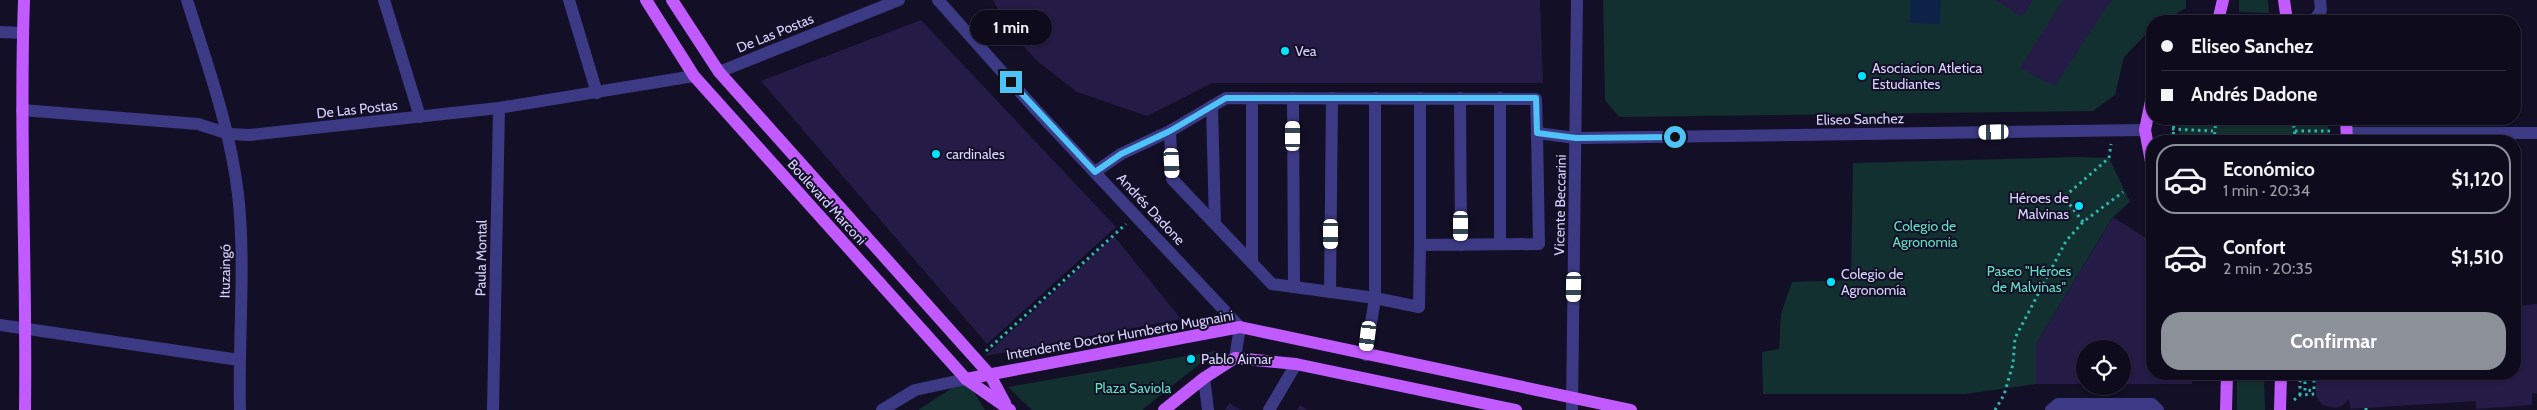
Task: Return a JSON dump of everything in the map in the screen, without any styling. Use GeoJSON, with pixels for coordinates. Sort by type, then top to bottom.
{"type":"FeatureCollection","features":[{"type":"Feature","properties":{"kind":"main road"},"geometry":{"type":"LineString","coordinates":[[24,0],[22,110],[26,329],[25,410]]}},
{"type":"Feature","properties":{"kind":"main road","name":"Boulevard Marconi"},"geometry":{"type":"LineString","coordinates":[[646,0],[694,76],[966,379],[1007,409]]}},
{"type":"Feature","properties":{"kind":"main road","name":"Boulevard Marconi"},"geometry":{"type":"LineString","coordinates":[[672,0],[719,72],[990,374],[1007,409]]}},
{"type":"Feature","properties":{"kind":"main road"},"geometry":{"type":"LineString","coordinates":[[2219,15],[2223,0]]}},
{"type":"Feature","properties":{"kind":"main road"},"geometry":{"type":"LineString","coordinates":[[2284,0],[2287,15]]}},
{"type":"Feature","properties":{"kind":"main road"},"geometry":{"type":"LineString","coordinates":[[2146,125],[2146,135]]}},
{"type":"Feature","properties":{"kind":"main road","name":"Intendente Doctor Humberto Mugnaini"},"geometry":{"type":"LineString","coordinates":[[966,379],[1240,328],[1366,355],[1572,404],[1631,410]]}},
{"type":"Feature","properties":{"kind":"main road"},"geometry":{"type":"LineString","coordinates":[[1164,410],[1204,378],[1235,358],[1296,364],[1516,410]]}},
{"type":"Feature","properties":{"kind":"main road"},"geometry":{"type":"LineString","coordinates":[[2226,410],[2227,380]]}},
{"type":"Feature","properties":{"kind":"main road"},"geometry":{"type":"LineString","coordinates":[[2280,410],[2281,380]]}},
{"type":"Feature","properties":{"kind":"street","name":"Ituzaingó"},"geometry":{"type":"LineString","coordinates":[[187,0],[228,134],[241,230],[240,410]]}},
{"type":"Feature","properties":{"kind":"street"},"geometry":{"type":"LineString","coordinates":[[384,0],[420,117]]}},
{"type":"Feature","properties":{"kind":"street"},"geometry":{"type":"LineString","coordinates":[[569,0],[597,93]]}},
{"type":"Feature","properties":{"kind":"street","name":"De Las Postas"},"geometry":{"type":"LineString","coordinates":[[719,72],[899,0]]}},
{"type":"Feature","properties":{"kind":"street","name":"Andrés Dadone"},"geometry":{"type":"LineString","coordinates":[[938,0],[1036,110],[1240,328]]}},
{"type":"Feature","properties":{"kind":"street","name":"Vicente Beccarini"},"geometry":{"type":"LineString","coordinates":[[1572,404],[1577,0]]}},
{"type":"Feature","properties":{"kind":"street"},"geometry":{"type":"LineString","coordinates":[[2318,15],[2321,10],[2320,0]]}},
{"type":"Feature","properties":{"kind":"street"},"geometry":{"type":"LineString","coordinates":[[0,32],[23,33]]}},
{"type":"Feature","properties":{"kind":"street","name":"De Las Postas"},"geometry":{"type":"LineString","coordinates":[[22,110],[198,124],[228,134],[250,135],[499,108],[694,76]]}},
{"type":"Feature","properties":{"kind":"street"},"geometry":{"type":"LineString","coordinates":[[1095,172],[1121,154],[1170,131],[1226,98],[1536,98],[1538,244],[1420,245]]}},
{"type":"Feature","properties":{"kind":"street"},"geometry":{"type":"LineString","coordinates":[[1252,98],[1252,263]]}},
{"type":"Feature","properties":{"kind":"street"},"geometry":{"type":"LineString","coordinates":[[1293,98],[1294,287]]}},
{"type":"Feature","properties":{"kind":"street"},"geometry":{"type":"LineString","coordinates":[[1330,292],[1332,98]]}},
{"type":"Feature","properties":{"kind":"street"},"geometry":{"type":"LineString","coordinates":[[1366,355],[1375,298],[1375,98]]}},
{"type":"Feature","properties":{"kind":"street"},"geometry":{"type":"LineString","coordinates":[[1170,131],[1172,179],[1272,284],[1375,298],[1419,307],[1420,98]]}},
{"type":"Feature","properties":{"kind":"street"},"geometry":{"type":"LineString","coordinates":[[1460,98],[1461,245]]}},
{"type":"Feature","properties":{"kind":"street"},"geometry":{"type":"LineString","coordinates":[[1500,98],[1500,244]]}},
{"type":"Feature","properties":{"kind":"street"},"geometry":{"type":"LineString","coordinates":[[1212,106],[1215,224]]}},
{"type":"Feature","properties":{"kind":"street","name":"Paula Montal"},"geometry":{"type":"LineString","coordinates":[[493,410],[499,108]]}},
{"type":"Feature","properties":{"kind":"street","name":"Eliseo Sanchez"},"geometry":{"type":"LineString","coordinates":[[1537,133],[1576,138],[2145,130]]}},
{"type":"Feature","properties":{"kind":"street"},"geometry":{"type":"LineString","coordinates":[[2442,135],[2537,133]]}},
{"type":"Feature","properties":{"kind":"street"},"geometry":{"type":"LineString","coordinates":[[0,325],[239,360]]}},
{"type":"Feature","properties":{"kind":"street"},"geometry":{"type":"LineString","coordinates":[[1235,358],[1240,328]]}},
{"type":"Feature","properties":{"kind":"street"},"geometry":{"type":"LineString","coordinates":[[1268,410],[1296,364]]}},
{"type":"Feature","properties":{"kind":"street"},"geometry":{"type":"LineString","coordinates":[[1204,378],[1208,410]]}},
{"type":"Feature","properties":{"kind":"street","name":"Intendente Doctor Humberto Mugnaini"},"geometry":{"type":"LineString","coordinates":[[882,410],[915,390],[966,379]]}},
{"type":"Feature","properties":{"kind":"street"},"geometry":{"type":"LineString","coordinates":[[2051,410],[2058,404],[2152,404],[2158,410]]}},
{"type":"Feature","properties":{"kind":"path"},"geometry":{"type":"LineString","coordinates":[[2172,135],[2173,125]]}},
{"type":"Feature","properties":{"kind":"path"},"geometry":{"type":"LineString","coordinates":[[2213,135],[2214,125]]}},
{"type":"Feature","properties":{"kind":"path"},"geometry":{"type":"LineString","coordinates":[[2293,125],[2294,135]]}},
{"type":"Feature","properties":{"kind":"path"},"geometry":{"type":"LineString","coordinates":[[2172,130],[2213,131]]}},
{"type":"Feature","properties":{"kind":"path"},"geometry":{"type":"LineString","coordinates":[[2294,131],[2335,130]]}},
{"type":"Feature","properties":{"kind":"path"},"geometry":{"type":"LineString","coordinates":[[2083,222],[2064,197],[2109,158]]}},
{"type":"Feature","properties":{"kind":"path"},"geometry":{"type":"LineString","coordinates":[[1995,410],[2006,387],[2013,364],[2015,338],[2066,241],[2083,222],[2123,192]]}},
{"type":"Feature","properties":{"kind":"path"},"geometry":{"type":"LineString","coordinates":[[976,359],[1031,312],[1136,215]]}},
{"type":"Feature","properties":{"kind":"path"},"geometry":{"type":"LineString","coordinates":[[2300,395],[2300,381],[2305,381],[2306,391],[2314,390],[2314,380]]}},
{"type":"Feature","properties":{"kind":"path"},"geometry":{"type":"LineString","coordinates":[[2294,400],[2300,395],[2316,394]]}},
{"type":"Feature","properties":{"kind":"green space","name":"Asociacion Atletica Estudiantes"},"geometry":{"type":"Polygon","coordinates":[[[1603,0],[2186,0],[2186,8],[2174,15],[2146,15],[2146,34],[2124,57],[2115,95],[2093,111],[1619,117],[1605,100],[1603,0]]]}},
{"type":"Feature","properties":{"kind":"green space"},"geometry":{"type":"Polygon","coordinates":[[[2239,0],[2268,0],[2269,13],[2239,12],[2239,0]]]}},
{"type":"Feature","properties":{"kind":"green space"},"geometry":{"type":"Polygon","coordinates":[[[2180,125],[2328,125],[2328,135],[2179,135],[2180,125]]]}},
{"type":"Feature","properties":{"kind":"green space","name":"Colegio de Agronomia"},"geometry":{"type":"Polygon","coordinates":[[[2077,157],[2109,158],[2130,202],[2112,218],[2036,344],[2036,384],[1965,394],[1763,394],[1762,352],[1779,349],[1781,314],[1792,282],[1851,280],[1853,163],[2077,157]]]}},
{"type":"Feature","properties":{"kind":"green space","name":"Plaza Saviola"},"geometry":{"type":"Polygon","coordinates":[[[1216,351],[1142,410],[1032,410],[1008,387],[1216,351]]]}},
{"type":"Feature","properties":{"kind":"green space"},"geometry":{"type":"Polygon","coordinates":[[[966,379],[985,410],[918,410],[966,379]]]}},
{"type":"Feature","properties":{"kind":"green space"},"geometry":{"type":"Polygon","coordinates":[[[2237,380],[2264,380],[2265,410],[2237,410],[2237,380]]]}},
{"type":"Feature","properties":{"kind":"water"},"geometry":{"type":"Polygon","coordinates":[[[1910,0],[1941,0],[1940,24],[1910,23],[1910,0]]]}},
{"type":"Feature","properties":{"kind":"building","name":"Vea"},"geometry":{"type":"Polygon","coordinates":[[[993,0],[1540,0],[1543,83],[1212,83],[1147,116],[1077,92],[1037,61],[1010,31],[993,0]]]}},
{"type":"Feature","properties":{"kind":"building"},"geometry":{"type":"Polygon","coordinates":[[[1996,0],[2033,0],[2022,17],[1996,0]]]}},
{"type":"Feature","properties":{"kind":"building"},"geometry":{"type":"Polygon","coordinates":[[[2063,0],[2111,0],[2055,86],[2020,68],[2063,0]]]}},
{"type":"Feature","properties":{"kind":"building","name":"cardinales"},"geometry":{"type":"Polygon","coordinates":[[[921,20],[1116,227],[987,344],[761,81],[921,20]]]}},
{"type":"Feature","properties":{"kind":"building"},"geometry":{"type":"Polygon","coordinates":[[[2113,217],[2146,238],[2146,380],[2192,380],[2192,384],[2131,384],[2131,340],[2076,340],[2076,384],[2036,384],[2036,344],[2113,217]]]}},
{"type":"Feature","properties":{"kind":"building"},"geometry":{"type":"Polygon","coordinates":[[[1114,236],[1181,319],[985,356],[1114,236]]]}},
{"type":"Feature","properties":{"kind":"building"},"geometry":{"type":"Polygon","coordinates":[[[2537,304],[2537,394],[2532,393],[2532,405],[2476,409],[2476,401],[2350,409],[2349,399],[2342,406],[2335,408],[2322,405],[2316,395],[2316,380],[2521,380],[2521,305],[2537,304]]]}},
{"type":"Feature","properties":{"kind":"building"},"geometry":{"type":"Polygon","coordinates":[[[1229,403],[1241,410],[1225,410],[1229,403]]]}},
{"type":"Feature","properties":{"kind":"building"},"geometry":{"type":"Polygon","coordinates":[[[1300,405],[1307,410],[1297,410],[1300,405]]]}},
{"type":"Feature","properties":{"kind":"place","name":"Vea"},"geometry":{"type":"Point","coordinates":[1285,51]}},
{"type":"Feature","properties":{"kind":"place","name":"Asociacion Atletica Estudiantes"},"geometry":{"type":"Point","coordinates":[1862,76]}},
{"type":"Feature","properties":{"kind":"place","name":"cardinales"},"geometry":{"type":"Point","coordinates":[936,154]}},
{"type":"Feature","properties":{"kind":"place","name":"Héroes de Malvinas"},"geometry":{"type":"Point","coordinates":[2079,206]}},
{"type":"Feature","properties":{"kind":"place","name":"Colegio de Agronomía"},"geometry":{"type":"Point","coordinates":[1831,282]}},
{"type":"Feature","properties":{"kind":"place","name":"Pablo Aimar"},"geometry":{"type":"Point","coordinates":[1191,359]}},
{"type":"Feature","properties":{"kind":"route"},"geometry":{"type":"LineString","coordinates":[[1011,82],[1095,172],[1121,154],[1170,131],[1226,98],[1536,98],[1537,133],[1576,138],[1675,137]]}},
{"type":"Feature","properties":{"kind":"park label","name":"Paseo \"Héroes de Malvinas\""},"geometry":{"type":"Point","coordinates":[2029,280]}}]}
